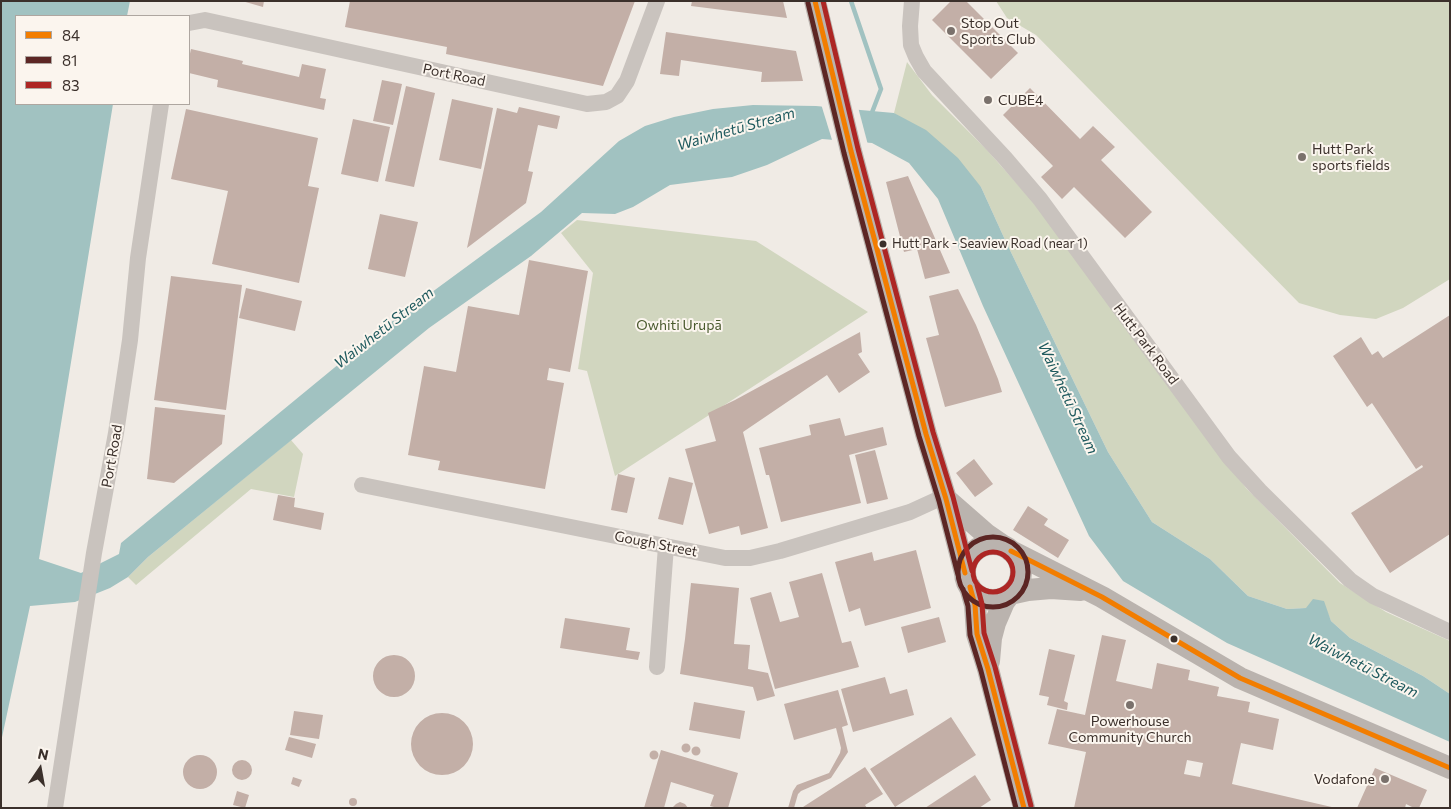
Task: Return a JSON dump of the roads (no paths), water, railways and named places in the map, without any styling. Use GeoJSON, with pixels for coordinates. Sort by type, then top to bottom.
{"type":"FeatureCollection","features":[{"type":"Feature","properties":{"kind":"main road"},"geometry":{"type":"LineString","coordinates":[[815,1],[851,150],[926,434],[975,605],[977,634],[1024,808]]}},
{"type":"Feature","properties":{"kind":"main road"},"geometry":{"type":"LineString","coordinates":[[945,497],[986,534],[1008,549],[1090,590],[1240,678],[1450,768]]}},
{"type":"Feature","properties":{"kind":"main road"},"geometry":{"type":"LineString","coordinates":[[988,669],[991,638],[995,623],[1004,602],[1010,594],[1019,584],[1020,566],[1017,558],[1008,549],[989,544],[974,551],[969,558],[967,580],[974,594],[986,600],[1000,599],[1010,594],[1028,590],[1051,588],[1090,590]]}},
{"type":"Feature","properties":{"kind":"street","name":"Port Road"},"geometry":{"type":"LineString","coordinates":[[190,24],[204,20],[587,104],[606,102],[618,96],[628,81],[657,1]]}},
{"type":"Feature","properties":{"kind":"street","name":"Hutt Park Road"},"geometry":{"type":"LineString","coordinates":[[912,1],[911,45],[924,71],[1005,158],[1040,199],[1229,456],[1260,491],[1350,580],[1373,596],[1450,632]]}},
{"type":"Feature","properties":{"kind":"street","name":"Port Road"},"geometry":{"type":"LineString","coordinates":[[55,808],[94,552],[116,432],[130,340],[138,258],[161,105]]}},
{"type":"Feature","properties":{"kind":"street","name":"Gough Street"},"geometry":{"type":"LineString","coordinates":[[362,485],[725,558],[750,558],[780,551],[910,512],[945,497]]}},
{"type":"Feature","properties":{"kind":"street"},"geometry":{"type":"LineString","coordinates":[[657,667],[666,546]]}},
{"type":"Feature","properties":{"kind":"water","name":"Waiwhetū Stream"},"geometry":{"type":"Polygon","coordinates":[[[1,1],[130,1],[127,15],[15,15],[15,105],[113,105],[39,559],[81,573],[119,554],[121,543],[379,331],[541,212],[619,141],[645,126],[674,117],[713,109],[753,105],[816,106],[894,113],[926,130],[958,158],[981,187],[1108,452],[1152,522],[1210,559],[1248,596],[1287,609],[1306,608],[1313,599],[1324,601],[1331,621],[1350,638],[1423,676],[1450,694],[1450,742],[1227,643],[1123,581],[1089,536],[983,306],[938,199],[909,163],[872,143],[822,139],[767,165],[732,177],[670,185],[633,207],[615,214],[582,213],[531,256],[429,328],[148,557],[128,577],[110,588],[75,602],[30,606],[1,742],[1,1]]]}},
{"type":"Feature","properties":{"kind":"waterway"},"geometry":{"type":"LineString","coordinates":[[851,1],[881,89],[871,115]]}},
{"type":"Feature","properties":{"kind":"place","name":"Stop Out Sports Club"},"geometry":{"type":"Point","coordinates":[951,31]}},
{"type":"Feature","properties":{"kind":"place","name":"CUBE4"},"geometry":{"type":"Point","coordinates":[988,100]}},
{"type":"Feature","properties":{"kind":"place","name":"Hutt Park sports fields"},"geometry":{"type":"Point","coordinates":[1302,157]}},
{"type":"Feature","properties":{"kind":"place","name":"Hutt Park - Seaview Road (near 1)"},"geometry":{"type":"Point","coordinates":[883,244]}},
{"type":"Feature","properties":{"kind":"place","name":"Powerhouse Community Church"},"geometry":{"type":"Point","coordinates":[1130,705]}},
{"type":"Feature","properties":{"kind":"place","name":"Vodafone"},"geometry":{"type":"Point","coordinates":[1385,779]}},
{"type":"Feature","properties":{"kind":"park label","name":"Owhiti Urupā"},"geometry":{"type":"Point","coordinates":[679,325]}}]}
